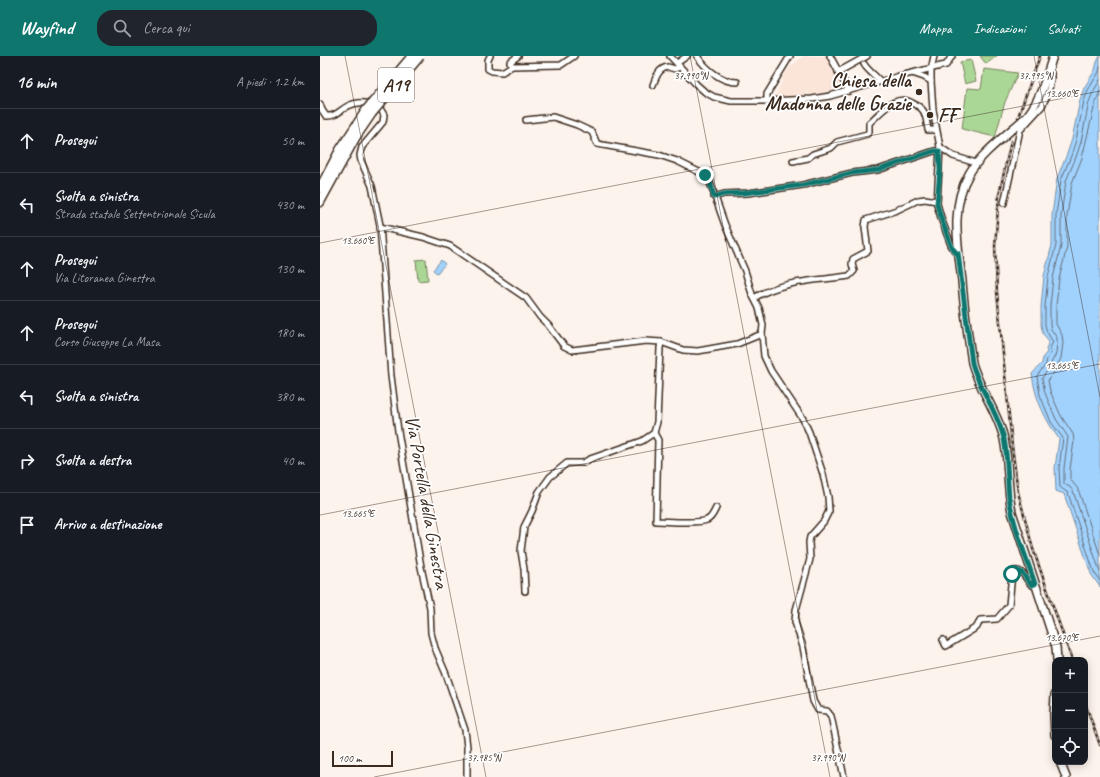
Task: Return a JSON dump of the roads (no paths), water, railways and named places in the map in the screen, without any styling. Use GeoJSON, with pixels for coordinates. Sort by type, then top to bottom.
{"type":"FeatureCollection","features":[{"type":"Feature","properties":{"kind":"highway","name":"A19"},"geometry":{"type":"LineString","coordinates":[[320,188],[340,150],[412,56]]}},
{"type":"Feature","properties":{"kind":"highway","name":"A19"},"geometry":{"type":"LineString","coordinates":[[320,202],[339,164],[370,111],[420,56]]}},
{"type":"Feature","properties":{"kind":"main road"},"geometry":{"type":"LineString","coordinates":[[1053,56],[1040,96],[1033,108],[1027,116],[976,163],[964,183],[960,194],[957,228],[958,253],[975,372],[995,415],[1004,439],[1009,497],[1012,512],[1056,647],[1057,657]]}},
{"type":"Feature","properties":{"kind":"main road"},"geometry":{"type":"LineString","coordinates":[[1061,765],[1066,777]]}},
{"type":"Feature","properties":{"kind":"street"},"geometry":{"type":"LineString","coordinates":[[490,56],[487,65],[488,69],[502,72],[512,66],[561,65],[574,56]]}},
{"type":"Feature","properties":{"kind":"street"},"geometry":{"type":"LineString","coordinates":[[512,66],[510,62],[518,56]]}},
{"type":"Feature","properties":{"kind":"street"},"geometry":{"type":"LineString","coordinates":[[670,56],[705,92],[714,97],[731,101],[812,99],[849,91],[911,73],[931,70],[946,64],[952,56]]}},
{"type":"Feature","properties":{"kind":"street"},"geometry":{"type":"LineString","coordinates":[[653,84],[657,75],[665,67],[675,69],[687,56]]}},
{"type":"Feature","properties":{"kind":"street"},"geometry":{"type":"LineString","coordinates":[[697,56],[713,73],[728,81],[737,82]]}},
{"type":"Feature","properties":{"kind":"street"},"geometry":{"type":"LineString","coordinates":[[766,101],[767,94],[790,56]]}},
{"type":"Feature","properties":{"kind":"street"},"geometry":{"type":"LineString","coordinates":[[830,56],[849,91]]}},
{"type":"Feature","properties":{"kind":"street"},"geometry":{"type":"LineString","coordinates":[[838,72],[866,56]]}},
{"type":"Feature","properties":{"kind":"street"},"geometry":{"type":"LineString","coordinates":[[934,56],[931,70],[931,81],[940,170],[937,201],[942,221],[951,245],[956,253],[958,253]]}},
{"type":"Feature","properties":{"kind":"street"},"geometry":{"type":"LineString","coordinates":[[864,64],[867,70],[876,76],[880,81]]}},
{"type":"Feature","properties":{"kind":"street"},"geometry":{"type":"LineString","coordinates":[[1004,203],[1020,130],[1042,106],[1048,93],[1051,80],[1051,73],[1048,71]]}},
{"type":"Feature","properties":{"kind":"street"},"geometry":{"type":"LineString","coordinates":[[911,73],[931,81]]}},
{"type":"Feature","properties":{"kind":"street"},"geometry":{"type":"LineString","coordinates":[[793,161],[808,158],[813,154],[831,148],[837,142],[867,134],[869,132],[869,123],[889,104],[901,100],[912,102],[919,107],[925,114],[928,130],[936,130]]}},
{"type":"Feature","properties":{"kind":"street","name":"Via Portella della Ginestra"},"geometry":{"type":"LineString","coordinates":[[320,104],[326,116],[332,116],[351,105],[364,103],[372,104],[383,112],[384,115],[382,122],[362,147],[360,155],[361,161],[372,186],[380,227],[391,376],[398,431],[420,560],[430,608],[433,641],[465,730],[467,747],[467,777]]}},
{"type":"Feature","properties":{"kind":"street"},"geometry":{"type":"LineString","coordinates":[[526,120],[553,117],[578,125],[592,132],[597,144],[644,152],[677,161],[708,177],[725,225],[745,271],[754,298],[760,308],[764,356],[767,364],[796,407],[809,432],[823,474],[828,497],[829,511],[824,521],[810,537],[810,559],[796,610],[795,622],[802,647],[813,701],[818,710],[827,711],[831,716],[844,777]]}},
{"type":"Feature","properties":{"kind":"street"},"geometry":{"type":"LineString","coordinates":[[714,197],[724,194],[772,190],[810,184],[852,173],[878,170],[939,149],[953,156],[976,163]]}},
{"type":"Feature","properties":{"kind":"street"},"geometry":{"type":"LineString","coordinates":[[754,298],[763,292],[798,282],[849,276],[854,270],[852,264],[853,259],[868,251],[865,227],[866,220],[897,210],[918,200],[925,199],[937,201]]}},
{"type":"Feature","properties":{"kind":"street"},"geometry":{"type":"LineString","coordinates":[[380,227],[423,237],[450,246],[526,298],[540,318],[548,325],[568,349],[572,350],[646,341],[661,342],[683,350],[698,350],[737,344],[762,334]]}},
{"type":"Feature","properties":{"kind":"street"},"geometry":{"type":"LineString","coordinates":[[525,591],[521,551],[524,527],[532,511],[538,492],[550,477],[567,463],[583,463],[642,440],[654,433],[657,422],[661,342]]}},
{"type":"Feature","properties":{"kind":"street"},"geometry":{"type":"LineString","coordinates":[[654,433],[658,440],[656,521],[700,522],[708,520],[713,515],[716,508]]}},
{"type":"Feature","properties":{"kind":"street"},"geometry":{"type":"LineString","coordinates":[[943,640],[946,646],[977,627],[980,620],[997,619],[1009,605],[1012,574],[1014,571],[1021,572],[1029,584],[1035,584]]}},
{"type":"Feature","properties":{"kind":"water"},"geometry":{"type":"Polygon","coordinates":[[[1100,56],[1100,587],[1091,574],[1064,494],[1056,491],[1055,468],[1059,439],[1041,408],[1033,383],[1032,374],[1042,363],[1043,357],[1047,352],[1046,349],[1049,341],[1043,334],[1041,325],[1041,306],[1044,276],[1052,245],[1052,215],[1057,178],[1072,139],[1084,88],[1095,70],[1100,56]]]}},
{"type":"Feature","properties":{"kind":"water"},"geometry":{"type":"Polygon","coordinates":[[[441,260],[445,264],[437,273],[433,270],[441,260]]]}},
{"type":"Feature","properties":{"kind":"railway"},"geometry":{"type":"LineString","coordinates":[[1018,117],[1040,56]]}},
{"type":"Feature","properties":{"kind":"railway"},"geometry":{"type":"LineString","coordinates":[[1011,141],[999,195],[995,246],[997,292],[1012,446],[1018,492],[1033,549],[1071,657]]}},
{"type":"Feature","properties":{"kind":"railway"},"geometry":{"type":"LineString","coordinates":[[1088,711],[1100,745]]}},
{"type":"Feature","properties":{"kind":"place","name":"Chiesa della Madonna delle Grazie"},"geometry":{"type":"Point","coordinates":[919,92]}},
{"type":"Feature","properties":{"kind":"place","name":"FF"},"geometry":{"type":"Point","coordinates":[930,115]}}]}
